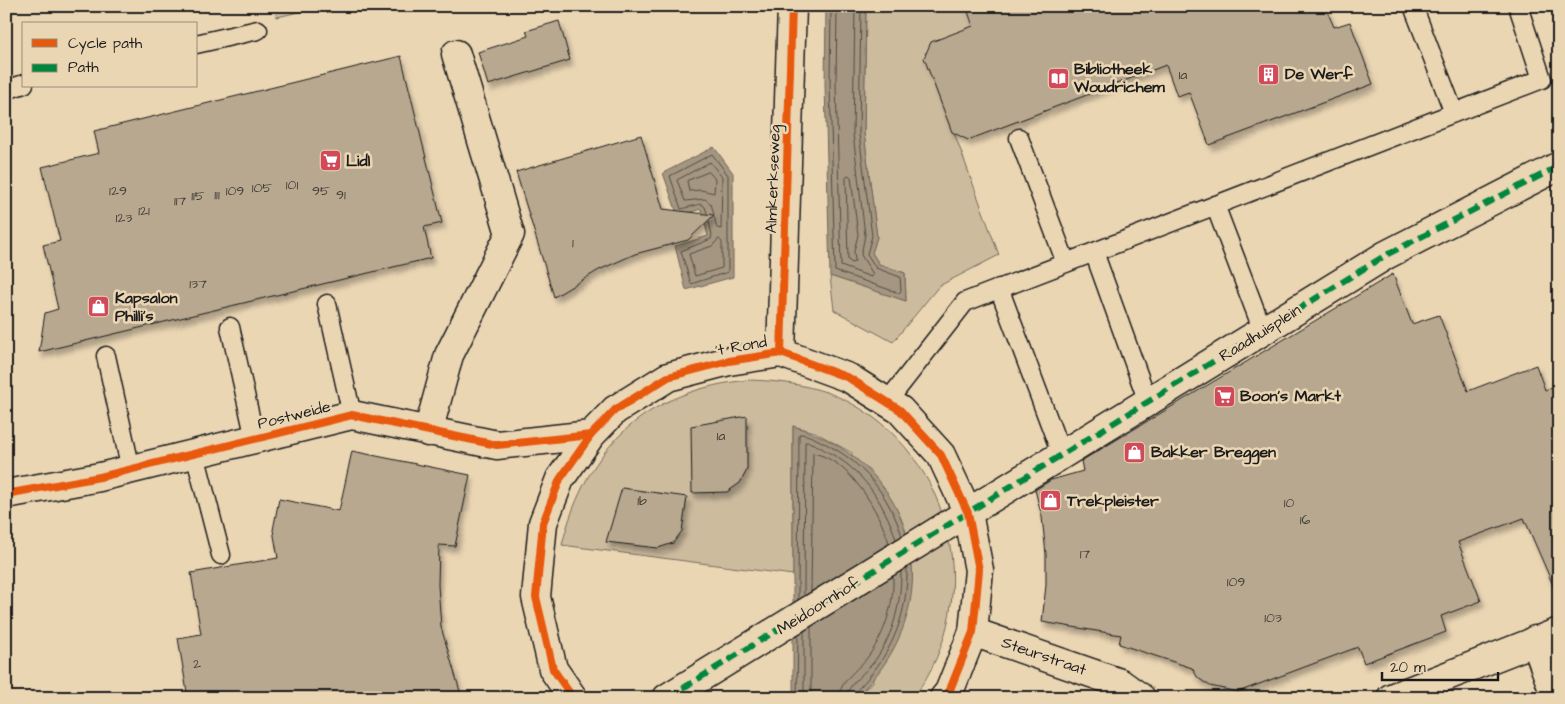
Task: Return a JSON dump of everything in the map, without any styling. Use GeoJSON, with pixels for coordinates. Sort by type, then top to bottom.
{"type":"FeatureCollection","features":[{"type":"Feature","properties":{"kind":"street","name":"Almkerkseweg"},"geometry":{"type":"LineString","coordinates":[[781,353],[792,6]]}},
{"type":"Feature","properties":{"kind":"street"},"geometry":{"type":"LineString","coordinates":[[428,432],[449,355],[510,234],[456,54]]}},
{"type":"Feature","properties":{"kind":"street","name":"Raadhuisplein"},"geometry":{"type":"LineString","coordinates":[[968,513],[1386,255],[1559,166]]}},
{"type":"Feature","properties":{"kind":"street","name":"'t Rond"},"geometry":{"type":"LineString","coordinates":[[573,698],[553,668],[536,597],[543,523],[560,479],[591,435],[615,410],[668,377],[729,361],[781,353],[849,378],[900,410],[941,455],[968,513],[979,570],[973,632],[949,692],[944,698]]}},
{"type":"Feature","properties":{"kind":"street","name":"Postweide"},"geometry":{"type":"LineString","coordinates":[[6,494],[131,470],[352,416],[497,445],[591,435]]}},
{"type":"Feature","properties":{"kind":"street","name":"Meidoornhof"},"geometry":{"type":"LineString","coordinates":[[667,698],[968,513]]}},
{"type":"Feature","properties":{"kind":"street","name":"Steurstraat"},"geometry":{"type":"LineString","coordinates":[[973,632],[1120,683],[1141,698]]}},
{"type":"Feature","properties":{"kind":"street"},"geometry":{"type":"LineString","coordinates":[[1391,698],[1547,636],[1556,698]]}},
{"type":"Feature","properties":{"kind":"lane"},"geometry":{"type":"LineString","coordinates":[[1414,6],[1454,113]]}},
{"type":"Feature","properties":{"kind":"lane"},"geometry":{"type":"LineString","coordinates":[[886,402],[965,302],[1542,79],[1518,6]]}},
{"type":"Feature","properties":{"kind":"lane"},"geometry":{"type":"LineString","coordinates":[[198,44],[258,30]]}},
{"type":"Feature","properties":{"kind":"lane"},"geometry":{"type":"LineString","coordinates":[[6,90],[22,85]]}},
{"type":"Feature","properties":{"kind":"lane"},"geometry":{"type":"LineString","coordinates":[[1020,138],[1066,263]]}},
{"type":"Feature","properties":{"kind":"lane"},"geometry":{"type":"LineString","coordinates":[[1215,205],[1263,331]]}},
{"type":"Feature","properties":{"kind":"lane"},"geometry":{"type":"LineString","coordinates":[[1094,252],[1148,402]]}},
{"type":"Feature","properties":{"kind":"lane"},"geometry":{"type":"LineString","coordinates":[[999,288],[1062,456]]}},
{"type":"Feature","properties":{"kind":"lane"},"geometry":{"type":"LineString","coordinates":[[327,304],[352,416]]}},
{"type":"Feature","properties":{"kind":"lane"},"geometry":{"type":"LineString","coordinates":[[230,327],[255,439]]}},
{"type":"Feature","properties":{"kind":"lane"},"geometry":{"type":"LineString","coordinates":[[106,356],[131,470]]}},
{"type":"Feature","properties":{"kind":"lane"},"geometry":{"type":"LineString","coordinates":[[195,454],[221,555]]}},
{"type":"Feature","properties":{"kind":"shaded area"},"geometry":{"type":"Polygon","coordinates":[[[275,6],[325,6],[277,17],[275,6]]]}},
{"type":"Feature","properties":{"kind":"shaded area"},"geometry":{"type":"Polygon","coordinates":[[[866,6],[970,6],[980,32],[925,53],[999,255],[939,286],[893,342],[834,310],[830,276],[906,301],[905,273],[879,264],[872,253],[877,237],[864,133],[866,6]]]}},
{"type":"Feature","properties":{"kind":"shaded area"},"geometry":{"type":"Polygon","coordinates":[[[750,380],[809,387],[829,393],[871,415],[904,446],[929,484],[946,525],[952,570],[950,614],[937,658],[913,698],[855,698],[873,682],[852,453],[815,432],[793,426],[793,575],[562,545],[573,510],[587,479],[605,452],[627,429],[652,410],[681,396],[714,386],[750,380]]]}},
{"type":"Feature","properties":{"kind":"water"},"geometry":{"type":"Polygon","coordinates":[[[826,6],[866,6],[864,133],[877,237],[872,253],[879,264],[905,273],[906,301],[830,276],[825,85],[826,6]]]}},
{"type":"Feature","properties":{"kind":"water"},"geometry":{"type":"Polygon","coordinates":[[[714,147],[733,173],[733,277],[686,290],[675,246],[708,236],[701,209],[678,216],[663,173],[714,147]]]}},
{"type":"Feature","properties":{"kind":"water"},"geometry":{"type":"Polygon","coordinates":[[[793,426],[836,445],[870,472],[895,505],[909,542],[912,582],[905,622],[886,662],[855,698],[793,698],[793,426]]]}},
{"type":"Feature","properties":{"kind":"building","name":"De Werf"},"geometry":{"type":"Polygon","coordinates":[[[966,6],[1325,6],[1334,27],[1350,22],[1373,84],[1209,145],[1189,92],[1177,96],[1166,65],[968,140],[952,132],[924,58],[931,42],[973,26],[966,6]]]}},
{"type":"Feature","properties":{"kind":"building"},"geometry":{"type":"Polygon","coordinates":[[[559,21],[570,60],[488,85],[478,52],[528,36],[526,31],[559,21]]]}},
{"type":"Feature","properties":{"kind":"building"},"geometry":{"type":"Polygon","coordinates":[[[401,56],[442,223],[424,227],[431,258],[39,352],[45,313],[58,309],[43,245],[60,241],[42,167],[99,153],[94,131],[401,56]]]}},
{"type":"Feature","properties":{"kind":"building"},"geometry":{"type":"Polygon","coordinates":[[[641,135],[663,209],[714,215],[688,240],[635,254],[599,270],[554,297],[516,172],[641,135]]]}},
{"type":"Feature","properties":{"kind":"building"},"geometry":{"type":"Polygon","coordinates":[[[1393,274],[1412,324],[1439,315],[1468,391],[1536,365],[1545,390],[1559,384],[1559,599],[1524,518],[1458,542],[1481,601],[1441,616],[1446,632],[1364,663],[1358,647],[1238,692],[1210,686],[1198,678],[1192,668],[1119,644],[1121,635],[1042,622],[1046,585],[1046,554],[1042,517],[1035,490],[1051,480],[1083,471],[1081,461],[1393,274]]]}},
{"type":"Feature","properties":{"kind":"building"},"geometry":{"type":"Polygon","coordinates":[[[747,416],[747,470],[740,483],[727,492],[692,493],[691,426],[747,416]]]}},
{"type":"Feature","properties":{"kind":"building"},"geometry":{"type":"Polygon","coordinates":[[[352,451],[470,475],[455,546],[439,545],[438,585],[441,627],[462,698],[188,698],[178,638],[201,634],[191,573],[278,558],[273,530],[279,499],[339,511],[352,451]]]}},
{"type":"Feature","properties":{"kind":"building"},"geometry":{"type":"Polygon","coordinates":[[[622,488],[687,497],[682,531],[673,543],[658,548],[606,542],[622,488]]]}},
{"type":"Feature","properties":{"kind":"marked path"},"geometry":{"type":"LineString","coordinates":[[667,698],[1386,255],[1559,166]]}},
{"type":"Feature","properties":{"kind":"cycle path"},"geometry":{"type":"LineString","coordinates":[[781,353],[792,6]]}},
{"type":"Feature","properties":{"kind":"cycle path"},"geometry":{"type":"LineString","coordinates":[[573,698],[553,669],[536,597],[543,523],[560,479],[591,435],[615,410],[668,377],[729,361],[781,353],[849,378],[900,410],[941,455],[968,513],[979,570],[973,632],[949,692],[944,698]]}},
{"type":"Feature","properties":{"kind":"cycle path"},"geometry":{"type":"LineString","coordinates":[[6,494],[100,477],[352,415],[497,445],[591,435]]}},
{"type":"Feature","properties":{"kind":"place","name":"De Werf"},"geometry":{"type":"Point","coordinates":[1269,74]}},
{"type":"Feature","properties":{"kind":"place","name":"Bibliotheek Woudrichem"},"geometry":{"type":"Point","coordinates":[1058,78]}},
{"type":"Feature","properties":{"kind":"place","name":"Lidl"},"geometry":{"type":"Point","coordinates":[330,161]}},
{"type":"Feature","properties":{"kind":"place","name":"Kapsalon Philli's"},"geometry":{"type":"Point","coordinates":[99,307]}},
{"type":"Feature","properties":{"kind":"place","name":"Boon's Markt"},"geometry":{"type":"Point","coordinates":[1224,396]}},
{"type":"Feature","properties":{"kind":"place","name":"Bakker Breggen"},"geometry":{"type":"Point","coordinates":[1135,452]}},
{"type":"Feature","properties":{"kind":"place","name":"Trekpleister"},"geometry":{"type":"Point","coordinates":[1051,501]}}]}
